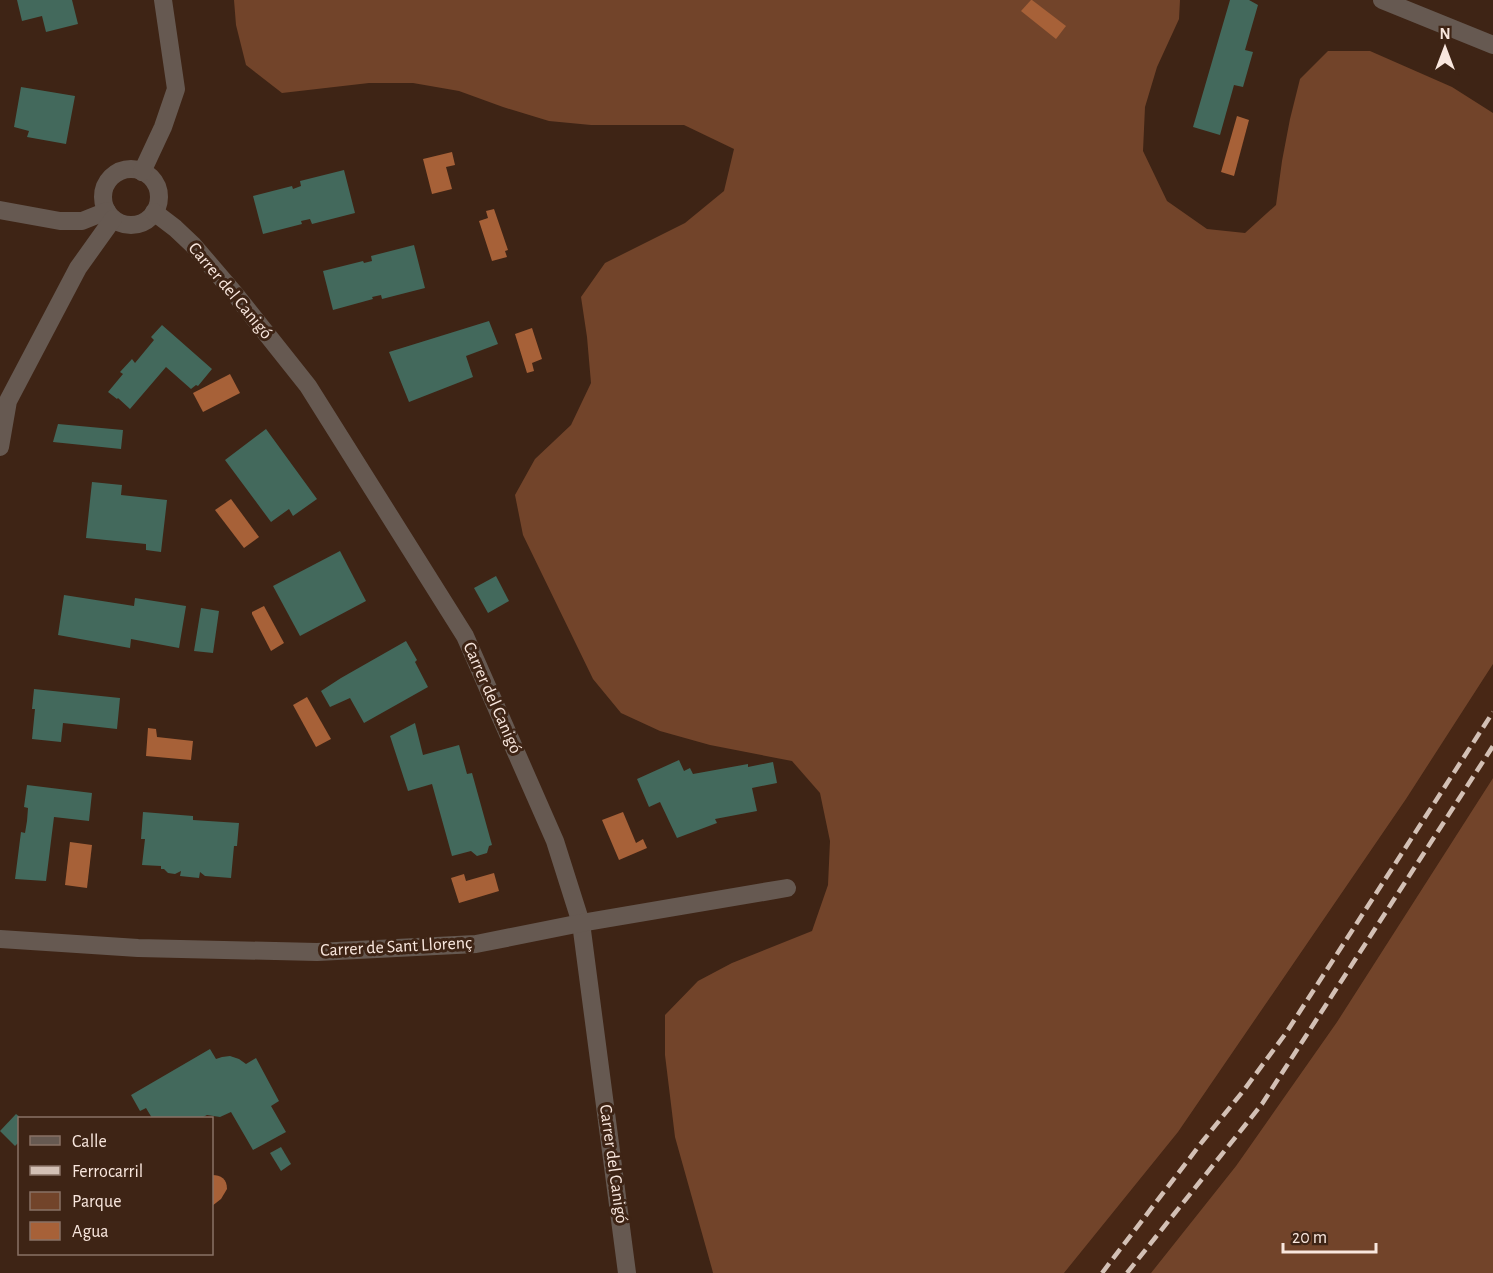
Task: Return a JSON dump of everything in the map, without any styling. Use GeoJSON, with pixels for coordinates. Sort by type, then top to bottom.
{"type":"FeatureCollection","features":[{"type":"Feature","properties":{"kind":"street"},"geometry":{"type":"LineString","coordinates":[[142,172],[163,128],[176,89],[163,0]]}},
{"type":"Feature","properties":{"kind":"street"},"geometry":{"type":"LineString","coordinates":[[1382,0],[1493,45]]}},
{"type":"Feature","properties":{"kind":"street"},"geometry":{"type":"LineString","coordinates":[[121,171],[142,172],[151,178],[159,196],[154,212],[147,219],[133,225],[128,225],[110,215],[103,200],[106,185],[121,171]]}},
{"type":"Feature","properties":{"kind":"street"},"geometry":{"type":"LineString","coordinates":[[0,210],[60,221],[81,221],[110,215]]}},
{"type":"Feature","properties":{"kind":"street","name":"Carrer del Canigó"},"geometry":{"type":"LineString","coordinates":[[154,212],[193,246],[235,294],[308,386],[465,636],[555,841],[580,922],[627,1273]]}},
{"type":"Feature","properties":{"kind":"street"},"geometry":{"type":"LineString","coordinates":[[0,447],[4,401],[110,215]]}},
{"type":"Feature","properties":{"kind":"street","name":"Carrer de Sant Llorenç"},"geometry":{"type":"LineString","coordinates":[[0,939],[138,948],[316,952],[476,944],[580,922],[787,888]]}},
{"type":"Feature","properties":{"kind":"shaded area"},"geometry":{"type":"Polygon","coordinates":[[[1493,664],[1493,778],[1337,1022],[1236,1166],[1151,1273],[1064,1273],[1178,1132],[1406,799],[1493,664]]]}},
{"type":"Feature","properties":{"kind":"green space"},"geometry":{"type":"Polygon","coordinates":[[[234,0],[1180,0],[1179,19],[1157,67],[1145,107],[1143,151],[1167,201],[1207,229],[1245,233],[1276,205],[1290,119],[1300,79],[1328,51],[1370,51],[1452,87],[1493,113],[1493,664],[1406,799],[1178,1132],[1064,1273],[713,1273],[675,1137],[665,1055],[665,1015],[698,981],[732,963],[812,931],[828,885],[830,841],[820,793],[792,761],[710,745],[660,731],[621,713],[593,679],[523,535],[515,495],[535,459],[571,425],[591,383],[581,297],[605,263],[685,223],[724,191],[734,149],[684,125],[591,125],[549,121],[459,91],[413,83],[369,83],[282,93],[246,65],[236,25],[234,0]]]}},
{"type":"Feature","properties":{"kind":"green space"},"geometry":{"type":"Polygon","coordinates":[[[1493,778],[1493,1273],[1151,1273],[1236,1166],[1337,1022],[1493,778]]]}},
{"type":"Feature","properties":{"kind":"water"},"geometry":{"type":"Polygon","coordinates":[[[1031,0],[1066,26],[1056,39],[1021,11],[1031,0]]]}},
{"type":"Feature","properties":{"kind":"water"},"geometry":{"type":"Polygon","coordinates":[[[1237,116],[1249,120],[1234,176],[1221,172],[1237,116]]]}},
{"type":"Feature","properties":{"kind":"water"},"geometry":{"type":"Polygon","coordinates":[[[452,152],[455,165],[446,167],[452,189],[432,194],[423,159],[452,152]]]}},
{"type":"Feature","properties":{"kind":"water"},"geometry":{"type":"Polygon","coordinates":[[[494,209],[508,250],[505,251],[507,257],[492,261],[479,221],[488,218],[486,211],[494,209]]]}},
{"type":"Feature","properties":{"kind":"water"},"geometry":{"type":"Polygon","coordinates":[[[532,328],[542,359],[532,363],[534,371],[527,373],[515,334],[532,328]]]}},
{"type":"Feature","properties":{"kind":"water"},"geometry":{"type":"Polygon","coordinates":[[[230,374],[240,393],[203,412],[193,393],[230,374]]]}},
{"type":"Feature","properties":{"kind":"water"},"geometry":{"type":"Polygon","coordinates":[[[231,499],[259,537],[244,548],[215,510],[231,499]]]}},
{"type":"Feature","properties":{"kind":"water"},"geometry":{"type":"Polygon","coordinates":[[[264,606],[284,643],[271,651],[252,614],[264,606]]]}},
{"type":"Feature","properties":{"kind":"water"},"geometry":{"type":"Polygon","coordinates":[[[307,697],[331,739],[316,747],[293,705],[307,697]]]}},
{"type":"Feature","properties":{"kind":"water"},"geometry":{"type":"Polygon","coordinates":[[[148,728],[156,729],[157,737],[193,741],[191,760],[146,756],[148,728]]]}},
{"type":"Feature","properties":{"kind":"water"},"geometry":{"type":"Polygon","coordinates":[[[623,812],[636,843],[643,839],[647,848],[619,860],[602,820],[623,812]]]}},
{"type":"Feature","properties":{"kind":"water"},"geometry":{"type":"Polygon","coordinates":[[[70,842],[92,845],[87,888],[65,885],[70,842]]]}},
{"type":"Feature","properties":{"kind":"water"},"geometry":{"type":"Polygon","coordinates":[[[494,873],[499,891],[459,903],[451,878],[464,874],[466,881],[494,873]]]}},
{"type":"Feature","properties":{"kind":"water"},"geometry":{"type":"Polygon","coordinates":[[[213,1175],[223,1178],[226,1183],[227,1189],[221,1199],[213,1205],[213,1175]]]}},
{"type":"Feature","properties":{"kind":"building"},"geometry":{"type":"Polygon","coordinates":[[[17,0],[72,0],[78,24],[46,32],[42,16],[22,21],[17,0]]]}},
{"type":"Feature","properties":{"kind":"building"},"geometry":{"type":"Polygon","coordinates":[[[1230,0],[1249,0],[1258,5],[1245,50],[1253,52],[1243,87],[1234,85],[1220,135],[1193,127],[1230,0]]]}},
{"type":"Feature","properties":{"kind":"building"},"geometry":{"type":"Polygon","coordinates":[[[21,87],[75,96],[66,144],[27,137],[29,131],[14,127],[21,87]]]}},
{"type":"Feature","properties":{"kind":"building"},"geometry":{"type":"Polygon","coordinates":[[[344,170],[355,213],[312,224],[310,219],[301,221],[302,224],[263,234],[253,196],[292,186],[293,189],[301,186],[300,181],[344,170]]]}},
{"type":"Feature","properties":{"kind":"building"},"geometry":{"type":"Polygon","coordinates":[[[414,245],[425,288],[382,299],[381,295],[372,297],[373,299],[333,310],[323,271],[372,261],[371,256],[414,245]]]}},
{"type":"Feature","properties":{"kind":"building"},"geometry":{"type":"Polygon","coordinates":[[[489,321],[498,344],[466,356],[473,377],[409,402],[389,352],[489,321]]]}},
{"type":"Feature","properties":{"kind":"building"},"geometry":{"type":"Polygon","coordinates":[[[162,325],[212,369],[198,386],[191,389],[166,367],[130,409],[108,392],[123,374],[120,372],[132,359],[135,363],[154,340],[151,337],[162,325]]]}},
{"type":"Feature","properties":{"kind":"building"},"geometry":{"type":"Polygon","coordinates":[[[58,424],[123,430],[121,449],[53,442],[58,424]]]}},
{"type":"Feature","properties":{"kind":"building"},"geometry":{"type":"Polygon","coordinates":[[[266,429],[317,499],[293,516],[289,509],[271,522],[225,460],[266,429]]]}},
{"type":"Feature","properties":{"kind":"building"},"geometry":{"type":"Polygon","coordinates":[[[92,482],[122,485],[121,495],[167,500],[161,552],[146,550],[146,544],[86,538],[92,482]]]}},
{"type":"Feature","properties":{"kind":"building"},"geometry":{"type":"Polygon","coordinates":[[[340,551],[366,601],[300,636],[273,586],[340,551]]]}},
{"type":"Feature","properties":{"kind":"building"},"geometry":{"type":"Polygon","coordinates":[[[496,576],[509,601],[488,613],[474,588],[496,576]]]}},
{"type":"Feature","properties":{"kind":"building"},"geometry":{"type":"Polygon","coordinates":[[[64,595],[134,606],[135,598],[186,606],[179,648],[131,639],[130,648],[58,635],[64,595]]]}},
{"type":"Feature","properties":{"kind":"building"},"geometry":{"type":"Polygon","coordinates":[[[201,608],[219,611],[213,653],[194,651],[201,608]]]}},
{"type":"Feature","properties":{"kind":"building"},"geometry":{"type":"Polygon","coordinates":[[[406,641],[428,687],[364,723],[350,698],[330,707],[321,691],[406,641]]]}},
{"type":"Feature","properties":{"kind":"building"},"geometry":{"type":"Polygon","coordinates":[[[34,689],[120,698],[117,729],[63,723],[61,742],[32,739],[34,689]]]}},
{"type":"Feature","properties":{"kind":"building"},"geometry":{"type":"Polygon","coordinates":[[[415,723],[423,755],[459,745],[467,774],[472,773],[492,845],[489,846],[487,853],[477,856],[471,851],[452,856],[432,784],[408,791],[390,736],[415,723]]]}},
{"type":"Feature","properties":{"kind":"building"},"geometry":{"type":"Polygon","coordinates":[[[679,760],[684,771],[690,768],[693,774],[773,762],[777,783],[752,788],[757,811],[715,819],[717,823],[677,838],[660,802],[649,807],[637,779],[679,760]]]}},
{"type":"Feature","properties":{"kind":"building"},"geometry":{"type":"Polygon","coordinates":[[[27,785],[92,793],[89,821],[54,817],[46,881],[15,879],[21,832],[25,833],[27,821],[28,808],[24,807],[27,785]]]}},
{"type":"Feature","properties":{"kind":"building"},"geometry":{"type":"Polygon","coordinates":[[[143,812],[193,816],[193,820],[239,823],[231,878],[205,876],[200,872],[199,878],[180,876],[181,871],[175,874],[168,873],[161,869],[161,866],[142,865],[145,839],[141,839],[143,812]]]}},
{"type":"Feature","properties":{"kind":"building"},"geometry":{"type":"Polygon","coordinates":[[[210,1049],[216,1059],[230,1056],[246,1064],[256,1058],[279,1101],[271,1106],[286,1132],[253,1150],[231,1112],[220,1117],[207,1115],[203,1117],[151,1117],[146,1108],[140,1111],[131,1095],[210,1049]]]}},
{"type":"Feature","properties":{"kind":"building"},"geometry":{"type":"Polygon","coordinates":[[[16,1114],[20,1117],[18,1117],[18,1143],[15,1146],[0,1131],[16,1114]]]}},
{"type":"Feature","properties":{"kind":"building"},"geometry":{"type":"Polygon","coordinates":[[[281,1147],[291,1164],[281,1171],[270,1153],[281,1147]]]}},
{"type":"Feature","properties":{"kind":"railway"},"geometry":{"type":"LineString","coordinates":[[1102,1273],[1286,1033],[1493,712]]}},
{"type":"Feature","properties":{"kind":"railway"},"geometry":{"type":"LineString","coordinates":[[1127,1273],[1262,1104],[1493,746]]}}]}
